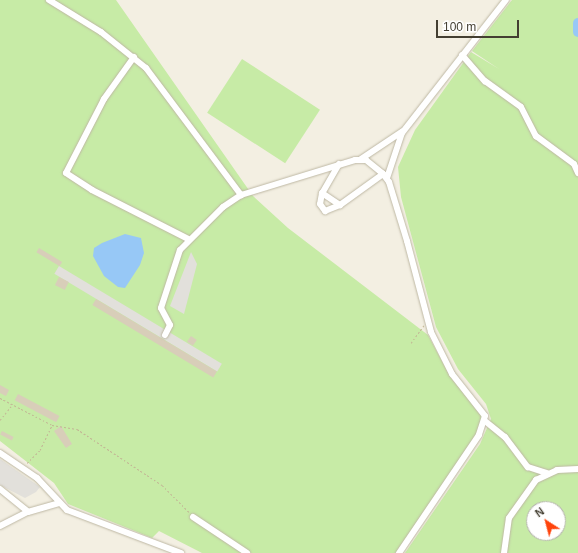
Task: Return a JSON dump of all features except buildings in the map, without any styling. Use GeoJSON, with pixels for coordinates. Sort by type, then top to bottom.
{"type":"FeatureCollection","features":[{"type":"Feature","properties":{"kind":"street"},"geometry":{"type":"LineString","coordinates":[[50,0],[134,57],[241,195]]}},
{"type":"Feature","properties":{"kind":"street"},"geometry":{"type":"LineString","coordinates":[[399,553],[479,436],[485,421],[483,411],[443,358],[427,321],[385,176],[396,145],[404,130],[506,0]]}},
{"type":"Feature","properties":{"kind":"street"},"geometry":{"type":"LineString","coordinates":[[462,55],[485,81],[522,107],[536,136],[574,164],[578,173]]}},
{"type":"Feature","properties":{"kind":"street"},"geometry":{"type":"LineString","coordinates":[[134,57],[87,130],[66,170],[67,177],[187,241]]}},
{"type":"Feature","properties":{"kind":"street"},"geometry":{"type":"LineString","coordinates":[[165,335],[170,325],[161,308],[178,256],[187,241],[241,195],[339,164],[361,160],[404,130]]}},
{"type":"Feature","properties":{"kind":"street"},"geometry":{"type":"LineString","coordinates":[[361,160],[385,176]]}},
{"type":"Feature","properties":{"kind":"street"},"geometry":{"type":"LineString","coordinates":[[339,164],[322,193],[320,204],[325,211],[340,205],[385,176]]}},
{"type":"Feature","properties":{"kind":"street"},"geometry":{"type":"LineString","coordinates":[[322,193],[340,205]]}},
{"type":"Feature","properties":{"kind":"street"},"geometry":{"type":"LineString","coordinates":[[485,421],[505,437],[528,467],[547,473],[578,469]]}},
{"type":"Feature","properties":{"kind":"street"},"geometry":{"type":"LineString","coordinates":[[0,453],[24,469],[45,486],[60,503],[80,516],[180,553]]}},
{"type":"Feature","properties":{"kind":"street"},"geometry":{"type":"LineString","coordinates":[[504,553],[509,518],[536,480],[547,473]]}},
{"type":"Feature","properties":{"kind":"street"},"geometry":{"type":"LineString","coordinates":[[0,489],[28,512]]}},
{"type":"Feature","properties":{"kind":"street"},"geometry":{"type":"LineString","coordinates":[[0,526],[28,512],[60,503]]}},
{"type":"Feature","properties":{"kind":"street"},"geometry":{"type":"LineString","coordinates":[[193,517],[247,553]]}},
{"type":"Feature","properties":{"kind":"path"},"geometry":{"type":"LineString","coordinates":[[411,343],[427,321]]}},
{"type":"Feature","properties":{"kind":"path"},"geometry":{"type":"LineString","coordinates":[[0,398],[52,425],[77,429],[131,463],[162,485],[193,517]]}},
{"type":"Feature","properties":{"kind":"path"},"geometry":{"type":"LineString","coordinates":[[0,420],[12,405]]}},
{"type":"Feature","properties":{"kind":"path"},"geometry":{"type":"LineString","coordinates":[[24,469],[40,450],[52,425]]}},
{"type":"Feature","properties":{"kind":"green space"},"geometry":{"type":"Polygon","coordinates":[[[0,0],[116,0],[253,196],[288,228],[428,335],[451,378],[484,416],[481,432],[397,553],[202,553],[159,531],[152,538],[68,504],[54,483],[0,441],[0,0]]]}},
{"type":"Feature","properties":{"kind":"green space"},"geometry":{"type":"Polygon","coordinates":[[[512,0],[578,0],[578,553],[405,553],[480,444],[491,419],[486,404],[458,369],[436,327],[401,197],[398,167],[415,130],[471,52],[499,69],[472,51],[512,0]]]}},
{"type":"Feature","properties":{"kind":"green space"},"geometry":{"type":"Polygon","coordinates":[[[242,59],[320,110],[285,163],[207,113],[242,59]]]}},
{"type":"Feature","properties":{"kind":"shaded area"},"geometry":{"type":"Polygon","coordinates":[[[191,252],[197,264],[184,314],[170,306],[191,252]]]}},
{"type":"Feature","properties":{"kind":"shaded area"},"geometry":{"type":"Polygon","coordinates":[[[59,266],[222,364],[217,372],[54,274],[59,266]]]}},
{"type":"Feature","properties":{"kind":"shaded area"},"geometry":{"type":"Polygon","coordinates":[[[0,459],[40,487],[36,492],[25,498],[0,485],[0,459]]]}},
{"type":"Feature","properties":{"kind":"water"},"geometry":{"type":"Polygon","coordinates":[[[125,234],[141,238],[144,253],[140,265],[125,288],[118,287],[104,276],[93,256],[94,248],[102,243],[125,234]]]}},
{"type":"Feature","properties":{"kind":"waterway"},"geometry":{"type":"LineString","coordinates":[[578,23],[578,32]]}}]}
